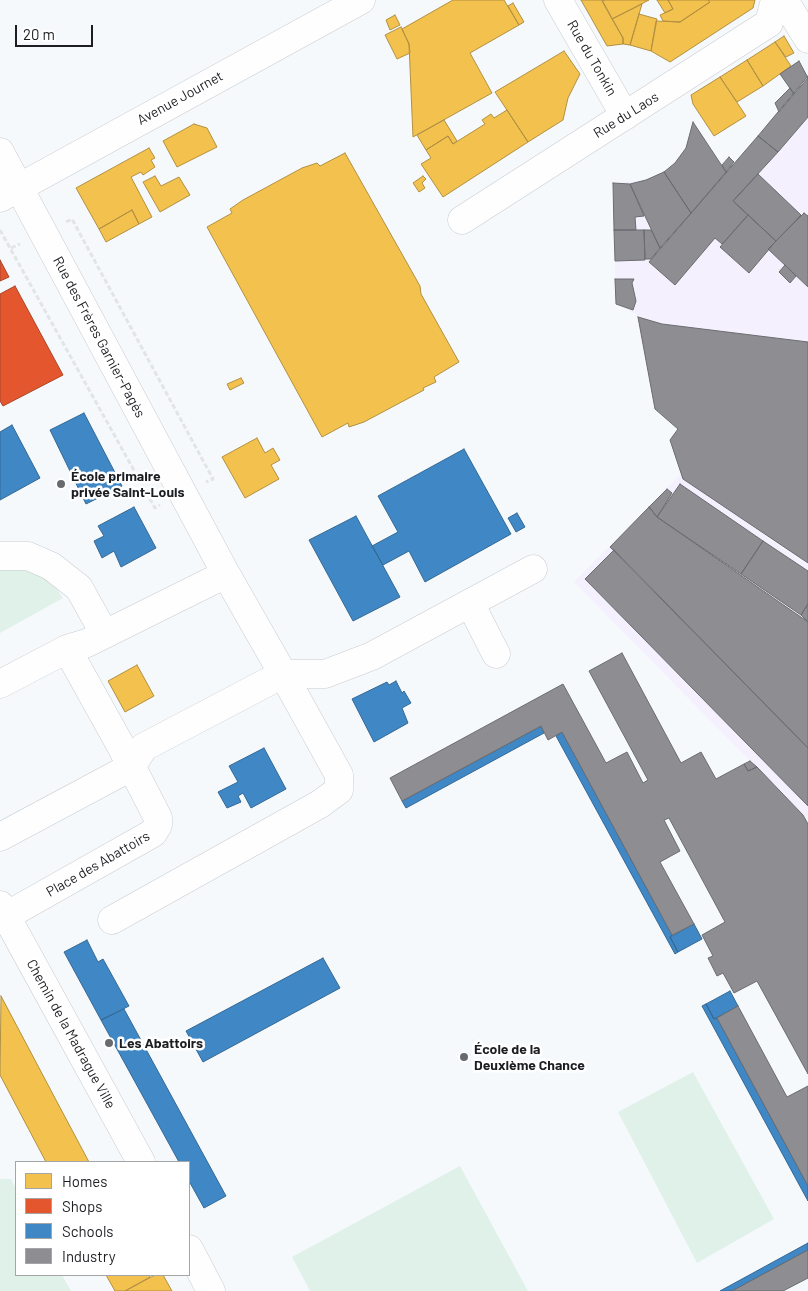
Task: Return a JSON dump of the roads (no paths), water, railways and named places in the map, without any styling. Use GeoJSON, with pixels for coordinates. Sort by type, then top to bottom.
{"type":"FeatureCollection","features":[{"type":"Feature","properties":{"kind":"street","name":"Avenue Journet"},"geometry":{"type":"LineString","coordinates":[[9,192],[361,0]]}},
{"type":"Feature","properties":{"kind":"street","name":"Rue du Tonkin"},"geometry":{"type":"LineString","coordinates":[[558,0],[625,116]]}},
{"type":"Feature","properties":{"kind":"street","name":"Rue du Laos"},"geometry":{"type":"LineString","coordinates":[[462,220],[769,23],[775,0]]}},
{"type":"Feature","properties":{"kind":"street"},"geometry":{"type":"LineString","coordinates":[[784,0],[808,39]]}},
{"type":"Feature","properties":{"kind":"street","name":"Rue des Frères Garnier-Pagès"},"geometry":{"type":"LineString","coordinates":[[0,152],[9,192],[198,522],[339,775],[339,790],[320,804],[112,920]]}},
{"type":"Feature","properties":{"kind":"street"},"geometry":{"type":"LineString","coordinates":[[0,556],[28,556],[51,566],[79,588],[104,633]]}},
{"type":"Feature","properties":{"kind":"street"},"geometry":{"type":"LineString","coordinates":[[0,837],[131,768],[144,747],[283,674],[325,674],[372,656],[533,568]]}},
{"type":"Feature","properties":{"kind":"street"},"geometry":{"type":"LineString","coordinates":[[0,684],[67,649],[226,574]]}},
{"type":"Feature","properties":{"kind":"street"},"geometry":{"type":"LineString","coordinates":[[470,603],[496,654]]}},
{"type":"Feature","properties":{"kind":"street","name":"Place des Abattoirs"},"geometry":{"type":"LineString","coordinates":[[3,911],[154,833],[158,825],[158,818],[67,649]]}},
{"type":"Feature","properties":{"kind":"street","name":"Chemin de la Madrague Ville"},"geometry":{"type":"LineString","coordinates":[[3,911],[140,1161]]}},
{"type":"Feature","properties":{"kind":"street"},"geometry":{"type":"LineString","coordinates":[[190,1251],[211,1291]]}},
{"type":"Feature","properties":{"kind":"place","name":"École primaire privée Saint-Louis"},"geometry":{"type":"Point","coordinates":[61,484]}},
{"type":"Feature","properties":{"kind":"place","name":"Les Abattoirs"},"geometry":{"type":"Point","coordinates":[109,1043]}},
{"type":"Feature","properties":{"kind":"place","name":"École de la Deuxième Chance"},"geometry":{"type":"Point","coordinates":[464,1057]}}]}
